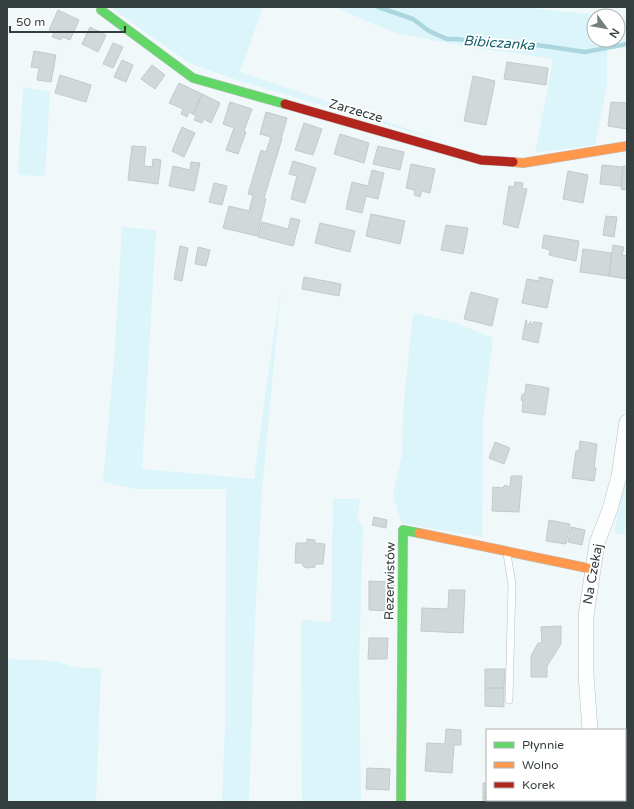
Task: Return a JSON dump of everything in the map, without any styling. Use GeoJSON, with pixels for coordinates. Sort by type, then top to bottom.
{"type":"FeatureCollection","features":[{"type":"Feature","properties":{"kind":"street","name":"Zarzecze"},"geometry":{"type":"LineString","coordinates":[[101,10],[193,78],[481,160],[523,163],[627,146]]}},
{"type":"Feature","properties":{"kind":"street","name":"Na Czekaj"},"geometry":{"type":"LineString","coordinates":[[590,729],[586,674],[586,616],[597,543],[610,509],[619,476],[627,422]]}},
{"type":"Feature","properties":{"kind":"street","name":"Rezerwistów"},"geometry":{"type":"LineString","coordinates":[[401,802],[404,530],[592,569]]}},
{"type":"Feature","properties":{"kind":"lane"},"geometry":{"type":"LineString","coordinates":[[507,552],[512,584],[509,700]]}},
{"type":"Feature","properties":{"kind":"shaded area"},"geometry":{"type":"Polygon","coordinates":[[[110,7],[263,7],[240,72],[449,143],[237,80],[189,63],[110,7]]]}},
{"type":"Feature","properties":{"kind":"shaded area"},"geometry":{"type":"Polygon","coordinates":[[[334,7],[538,7],[538,9],[586,14],[586,48],[610,48],[607,49],[607,85],[595,145],[535,153],[553,60],[549,58],[470,47],[398,34],[334,7]]]}},
{"type":"Feature","properties":{"kind":"shaded area"},"geometry":{"type":"Polygon","coordinates":[[[626,18],[627,18],[626,41],[626,18]]]}},
{"type":"Feature","properties":{"kind":"shaded area"},"geometry":{"type":"Polygon","coordinates":[[[23,87],[50,92],[45,176],[18,175],[23,87]]]}},
{"type":"Feature","properties":{"kind":"shaded area"},"geometry":{"type":"Polygon","coordinates":[[[122,226],[156,231],[142,469],[254,479],[281,290],[262,489],[255,618],[249,802],[222,802],[225,726],[226,489],[136,489],[103,482],[115,348],[122,226]]]}},
{"type":"Feature","properties":{"kind":"shaded area"},"geometry":{"type":"Polygon","coordinates":[[[413,313],[456,323],[493,338],[483,417],[482,537],[401,523],[393,495],[402,455],[403,410],[413,313]]]}},
{"type":"Feature","properties":{"kind":"shaded area"},"geometry":{"type":"Polygon","coordinates":[[[627,464],[627,517],[625,535],[614,533],[627,464]]]}},
{"type":"Feature","properties":{"kind":"shaded area"},"geometry":{"type":"Polygon","coordinates":[[[333,499],[360,499],[357,519],[363,527],[359,662],[361,802],[302,802],[301,620],[331,622],[333,499]]]}},
{"type":"Feature","properties":{"kind":"shaded area"},"geometry":{"type":"Polygon","coordinates":[[[7,659],[56,661],[72,667],[101,669],[96,802],[7,802],[7,659]]]}},
{"type":"Feature","properties":{"kind":"building"},"geometry":{"type":"Polygon","coordinates":[[[58,10],[79,20],[70,40],[62,37],[61,40],[52,37],[54,32],[49,30],[58,10]]]}},
{"type":"Feature","properties":{"kind":"building"},"geometry":{"type":"Polygon","coordinates":[[[90,27],[106,35],[98,52],[82,44],[90,27]]]}},
{"type":"Feature","properties":{"kind":"building"},"geometry":{"type":"Polygon","coordinates":[[[113,43],[123,47],[113,68],[103,64],[113,43]]]}},
{"type":"Feature","properties":{"kind":"building"},"geometry":{"type":"Polygon","coordinates":[[[34,51],[56,55],[51,82],[37,80],[39,68],[31,67],[34,51]]]}},
{"type":"Feature","properties":{"kind":"building"},"geometry":{"type":"Polygon","coordinates":[[[122,60],[133,65],[126,82],[114,77],[122,60]]]}},
{"type":"Feature","properties":{"kind":"building"},"geometry":{"type":"Polygon","coordinates":[[[507,62],[548,68],[546,85],[504,79],[507,62]]]}},
{"type":"Feature","properties":{"kind":"building"},"geometry":{"type":"Polygon","coordinates":[[[152,65],[165,75],[155,89],[141,79],[152,65]]]}},
{"type":"Feature","properties":{"kind":"building"},"geometry":{"type":"Polygon","coordinates":[[[60,75],[91,85],[86,102],[55,93],[60,75]]]}},
{"type":"Feature","properties":{"kind":"building"},"geometry":{"type":"Polygon","coordinates":[[[473,76],[495,81],[486,125],[464,121],[473,76]]]}},
{"type":"Feature","properties":{"kind":"building"},"geometry":{"type":"Polygon","coordinates":[[[179,83],[202,94],[193,114],[189,112],[187,117],[181,114],[183,109],[169,103],[179,83]]]}},
{"type":"Feature","properties":{"kind":"building"},"geometry":{"type":"Polygon","coordinates":[[[202,94],[220,103],[211,123],[204,119],[202,123],[194,120],[196,116],[193,114],[202,94]]]}},
{"type":"Feature","properties":{"kind":"building"},"geometry":{"type":"Polygon","coordinates":[[[230,102],[252,109],[238,154],[226,150],[234,128],[223,124],[230,102]]]}},
{"type":"Feature","properties":{"kind":"building"},"geometry":{"type":"Polygon","coordinates":[[[611,102],[627,103],[627,129],[608,126],[611,102]]]}},
{"type":"Feature","properties":{"kind":"building"},"geometry":{"type":"Polygon","coordinates":[[[266,112],[287,118],[264,198],[266,199],[257,236],[223,228],[229,206],[249,211],[253,195],[248,194],[261,150],[266,152],[271,137],[260,134],[266,112]]]}},
{"type":"Feature","properties":{"kind":"building"},"geometry":{"type":"Polygon","coordinates":[[[304,123],[322,129],[313,155],[295,150],[304,123]]]}},
{"type":"Feature","properties":{"kind":"building"},"geometry":{"type":"Polygon","coordinates":[[[182,127],[195,133],[184,157],[172,151],[182,127]]]}},
{"type":"Feature","properties":{"kind":"building"},"geometry":{"type":"Polygon","coordinates":[[[340,134],[369,143],[364,163],[334,154],[340,134]]]}},
{"type":"Feature","properties":{"kind":"building"},"geometry":{"type":"Polygon","coordinates":[[[132,146],[146,147],[144,166],[152,167],[153,159],[161,160],[158,184],[128,180],[132,146]]]}},
{"type":"Feature","properties":{"kind":"building"},"geometry":{"type":"Polygon","coordinates":[[[378,146],[404,152],[400,170],[373,164],[378,146]]]}},
{"type":"Feature","properties":{"kind":"building"},"geometry":{"type":"Polygon","coordinates":[[[293,161],[316,168],[305,203],[291,199],[297,176],[289,174],[293,161]]]}},
{"type":"Feature","properties":{"kind":"building"},"geometry":{"type":"Polygon","coordinates":[[[191,162],[200,163],[194,191],[169,186],[173,166],[190,170],[191,162]]]}},
{"type":"Feature","properties":{"kind":"building"},"geometry":{"type":"Polygon","coordinates":[[[411,164],[435,169],[430,193],[422,191],[420,197],[414,195],[415,190],[406,188],[411,164]]]}},
{"type":"Feature","properties":{"kind":"building"},"geometry":{"type":"Polygon","coordinates":[[[602,165],[623,167],[621,186],[600,184],[602,165]]]}},
{"type":"Feature","properties":{"kind":"building"},"geometry":{"type":"Polygon","coordinates":[[[623,166],[627,166],[627,190],[621,189],[623,166]]]}},
{"type":"Feature","properties":{"kind":"building"},"geometry":{"type":"Polygon","coordinates":[[[372,170],[384,173],[378,199],[366,196],[362,213],[346,209],[352,182],[368,186],[372,170]]]}},
{"type":"Feature","properties":{"kind":"building"},"geometry":{"type":"Polygon","coordinates":[[[568,171],[588,175],[583,203],[563,199],[568,171]]]}},
{"type":"Feature","properties":{"kind":"building"},"geometry":{"type":"Polygon","coordinates":[[[515,182],[523,183],[522,188],[527,189],[518,228],[503,224],[509,186],[514,187],[515,182]]]}},
{"type":"Feature","properties":{"kind":"building"},"geometry":{"type":"Polygon","coordinates":[[[214,183],[227,186],[222,205],[209,202],[214,183]]]}},
{"type":"Feature","properties":{"kind":"building"},"geometry":{"type":"Polygon","coordinates":[[[371,214],[405,221],[400,244],[366,236],[371,214]]]}},
{"type":"Feature","properties":{"kind":"building"},"geometry":{"type":"Polygon","coordinates":[[[606,216],[617,217],[614,237],[603,235],[606,216]]]}},
{"type":"Feature","properties":{"kind":"building"},"geometry":{"type":"Polygon","coordinates":[[[291,218],[300,220],[293,246],[258,237],[262,222],[288,229],[291,218]]]}},
{"type":"Feature","properties":{"kind":"building"},"geometry":{"type":"Polygon","coordinates":[[[320,223],[355,231],[350,252],[315,243],[320,223]]]}},
{"type":"Feature","properties":{"kind":"building"},"geometry":{"type":"Polygon","coordinates":[[[446,225],[468,228],[463,254],[441,250],[446,225]]]}},
{"type":"Feature","properties":{"kind":"building"},"geometry":{"type":"Polygon","coordinates":[[[544,235],[579,241],[576,261],[549,255],[550,250],[542,248],[544,235]]]}},
{"type":"Feature","properties":{"kind":"building"},"geometry":{"type":"Polygon","coordinates":[[[613,245],[624,247],[622,255],[627,256],[627,279],[609,276],[613,245]]]}},
{"type":"Feature","properties":{"kind":"building"},"geometry":{"type":"Polygon","coordinates":[[[180,246],[188,248],[182,281],[174,279],[180,246]]]}},
{"type":"Feature","properties":{"kind":"building"},"geometry":{"type":"Polygon","coordinates":[[[198,247],[210,250],[206,266],[195,264],[198,247]]]}},
{"type":"Feature","properties":{"kind":"building"},"geometry":{"type":"Polygon","coordinates":[[[583,249],[611,253],[609,276],[580,272],[583,249]]]}},
{"type":"Feature","properties":{"kind":"building"},"geometry":{"type":"Polygon","coordinates":[[[304,277],[341,284],[339,296],[302,289],[304,277]]]}},
{"type":"Feature","properties":{"kind":"building"},"geometry":{"type":"Polygon","coordinates":[[[539,277],[553,280],[547,308],[522,303],[527,279],[539,281],[539,277]]]}},
{"type":"Feature","properties":{"kind":"building"},"geometry":{"type":"Polygon","coordinates":[[[471,292],[498,299],[492,326],[464,319],[471,292]]]}},
{"type":"Feature","properties":{"kind":"building"},"geometry":{"type":"Polygon","coordinates":[[[526,320],[526,324],[529,324],[531,321],[530,324],[533,325],[533,322],[542,323],[538,343],[522,339],[526,320]]]}},
{"type":"Feature","properties":{"kind":"building"},"geometry":{"type":"Polygon","coordinates":[[[526,384],[549,388],[545,415],[522,412],[523,402],[521,400],[522,395],[525,393],[526,384]]]}},
{"type":"Feature","properties":{"kind":"building"},"geometry":{"type":"Polygon","coordinates":[[[580,441],[597,444],[594,481],[572,478],[576,451],[579,451],[580,441]]]}},
{"type":"Feature","properties":{"kind":"building"},"geometry":{"type":"Polygon","coordinates":[[[495,442],[510,448],[504,464],[489,458],[495,442]]]}},
{"type":"Feature","properties":{"kind":"building"},"geometry":{"type":"Polygon","coordinates":[[[511,476],[522,476],[519,512],[492,511],[493,487],[502,488],[505,485],[510,487],[511,476]]]}},
{"type":"Feature","properties":{"kind":"building"},"geometry":{"type":"Polygon","coordinates":[[[374,517],[387,520],[386,528],[372,525],[374,517]]]}},
{"type":"Feature","properties":{"kind":"building"},"geometry":{"type":"Polygon","coordinates":[[[549,520],[570,524],[566,544],[546,541],[549,520]]]}},
{"type":"Feature","properties":{"kind":"building"},"geometry":{"type":"Polygon","coordinates":[[[571,527],[585,530],[582,545],[568,542],[571,527]]]}},
{"type":"Feature","properties":{"kind":"building"},"geometry":{"type":"Polygon","coordinates":[[[307,539],[315,540],[315,543],[325,544],[323,564],[315,564],[315,567],[306,568],[303,566],[303,563],[295,563],[296,543],[307,543],[307,539]]]}},
{"type":"Feature","properties":{"kind":"building"},"geometry":{"type":"Polygon","coordinates":[[[369,581],[389,582],[389,585],[394,585],[394,594],[389,594],[389,611],[369,610],[369,581]]]}},
{"type":"Feature","properties":{"kind":"building"},"geometry":{"type":"Polygon","coordinates":[[[449,590],[465,590],[463,633],[421,631],[422,608],[448,609],[449,590]]]}},
{"type":"Feature","properties":{"kind":"building"},"geometry":{"type":"Polygon","coordinates":[[[561,626],[561,644],[547,666],[547,677],[531,677],[531,656],[538,643],[542,643],[541,627],[561,626]]]}},
{"type":"Feature","properties":{"kind":"building"},"geometry":{"type":"Polygon","coordinates":[[[369,638],[388,638],[387,659],[368,659],[369,638]]]}},
{"type":"Feature","properties":{"kind":"building"},"geometry":{"type":"Polygon","coordinates":[[[485,669],[505,669],[504,688],[485,688],[485,669]]]}},
{"type":"Feature","properties":{"kind":"building"},"geometry":{"type":"Polygon","coordinates":[[[485,688],[504,688],[504,707],[485,706],[485,688]]]}},
{"type":"Feature","properties":{"kind":"building"},"geometry":{"type":"Polygon","coordinates":[[[446,729],[461,730],[461,745],[454,745],[452,773],[425,771],[427,743],[445,744],[446,729]]]}},
{"type":"Feature","properties":{"kind":"building"},"geometry":{"type":"Polygon","coordinates":[[[367,768],[390,769],[389,790],[366,789],[367,768]]]}},
{"type":"Feature","properties":{"kind":"building"},"geometry":{"type":"Polygon","coordinates":[[[483,783],[486,783],[486,797],[483,797],[483,783]]]}},
{"type":"Feature","properties":{"kind":"building"},"geometry":{"type":"Polygon","coordinates":[[[483,797],[486,797],[486,801],[502,801],[502,802],[483,802],[483,797]]]}},
{"type":"Feature","properties":{"kind":"waterway","name":"Bibiczanka"},"geometry":{"type":"LineString","coordinates":[[378,7],[413,19],[429,31],[447,39],[530,44],[585,52],[627,44]]}},
{"type":"Feature","properties":{"kind":"traffic: fast"},"geometry":{"type":"LineString","coordinates":[[101,10],[193,78],[285,104]]}},
{"type":"Feature","properties":{"kind":"traffic: fast"},"geometry":{"type":"LineString","coordinates":[[401,802],[403,530],[419,533]]}},
{"type":"Feature","properties":{"kind":"traffic: slow"},"geometry":{"type":"LineString","coordinates":[[513,162],[523,163],[627,146]]}},
{"type":"Feature","properties":{"kind":"traffic: slow"},"geometry":{"type":"LineString","coordinates":[[419,533],[592,569]]}},
{"type":"Feature","properties":{"kind":"traffic: jam"},"geometry":{"type":"LineString","coordinates":[[285,104],[481,160],[513,162]]}}]}
